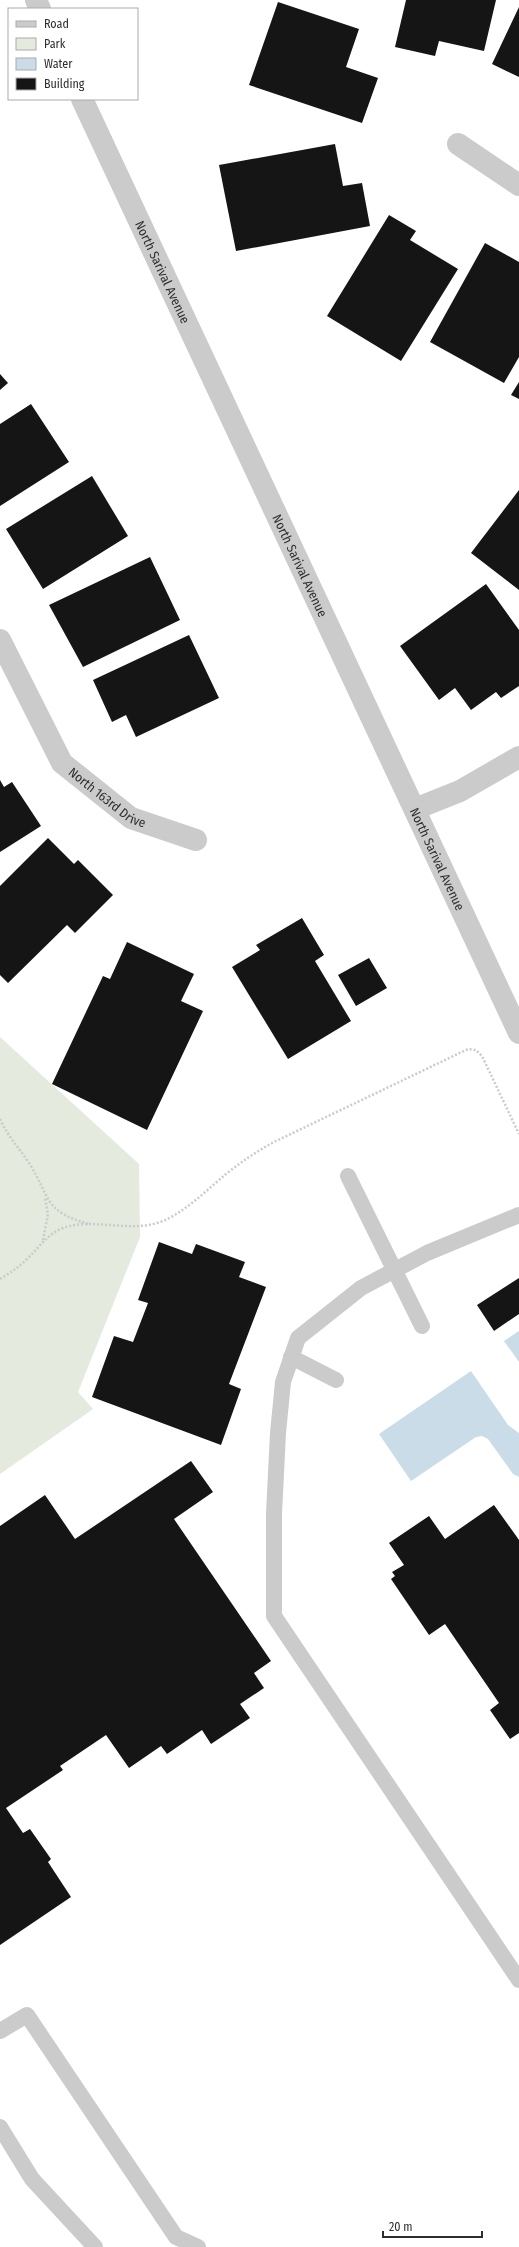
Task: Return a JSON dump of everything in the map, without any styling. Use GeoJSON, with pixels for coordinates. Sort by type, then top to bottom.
{"type":"FeatureCollection","features":[{"type":"Feature","properties":{"kind":"street","name":"North Sarival Avenue"},"geometry":{"type":"LineString","coordinates":[[82,100],[519,1033]]}},
{"type":"Feature","properties":{"kind":"street"},"geometry":{"type":"LineString","coordinates":[[458,144],[519,185]]}},
{"type":"Feature","properties":{"kind":"street","name":"North 163rd Drive"},"geometry":{"type":"LineString","coordinates":[[0,640],[62,763],[131,818],[196,840]]}},
{"type":"Feature","properties":{"kind":"street"},"geometry":{"type":"LineString","coordinates":[[415,809],[460,791],[519,757]]}},
{"type":"Feature","properties":{"kind":"lane"},"geometry":{"type":"LineString","coordinates":[[348,1176],[393,1271],[422,1326]]}},
{"type":"Feature","properties":{"kind":"lane"},"geometry":{"type":"LineString","coordinates":[[519,1215],[427,1252],[361,1288],[298,1338],[282,1382],[274,1514],[274,1616],[519,1980]]}},
{"type":"Feature","properties":{"kind":"lane"},"geometry":{"type":"LineString","coordinates":[[291,1357],[336,1380]]}},
{"type":"Feature","properties":{"kind":"lane"},"geometry":{"type":"LineString","coordinates":[[0,2031],[27,2015],[171,2242],[198,2247]]}},
{"type":"Feature","properties":{"kind":"lane"},"geometry":{"type":"LineString","coordinates":[[0,2126],[32,2179],[95,2247]]}},
{"type":"Feature","properties":{"kind":"path"},"geometry":{"type":"LineString","coordinates":[[0,1279],[27,1259],[43,1241],[64,1228],[80,1224],[138,1226],[149,1225],[164,1220],[206,1191],[249,1157],[272,1143],[468,1049],[476,1050],[482,1056],[519,1134]]}},
{"type":"Feature","properties":{"kind":"path"},"geometry":{"type":"LineString","coordinates":[[0,1119],[5,1129],[30,1164],[46,1199],[59,1212],[80,1221],[96,1225]]}},
{"type":"Feature","properties":{"kind":"path"},"geometry":{"type":"LineString","coordinates":[[43,1192],[48,1214],[43,1241]]}},
{"type":"Feature","properties":{"kind":"green space"},"geometry":{"type":"Polygon","coordinates":[[[0,1037],[139,1164],[140,1237],[78,1392],[93,1409],[0,1474],[0,1037]]]}},
{"type":"Feature","properties":{"kind":"water"},"geometry":{"type":"Polygon","coordinates":[[[519,1331],[519,1362],[504,1341],[519,1331]]]}},
{"type":"Feature","properties":{"kind":"water"},"geometry":{"type":"Polygon","coordinates":[[[471,1371],[508,1425],[519,1433],[519,1477],[513,1474],[488,1439],[482,1436],[476,1437],[411,1481],[379,1434],[471,1371]]]}},
{"type":"Feature","properties":{"kind":"building"},"geometry":{"type":"Polygon","coordinates":[[[406,0],[496,0],[484,51],[439,41],[435,56],[395,47],[406,0]]]}},
{"type":"Feature","properties":{"kind":"building"},"geometry":{"type":"Polygon","coordinates":[[[278,2],[359,29],[346,67],[378,78],[362,123],[249,85],[278,2]]]}},
{"type":"Feature","properties":{"kind":"building"},"geometry":{"type":"Polygon","coordinates":[[[519,7],[519,77],[492,64],[519,7]]]}},
{"type":"Feature","properties":{"kind":"building"},"geometry":{"type":"Polygon","coordinates":[[[335,144],[343,186],[362,183],[370,226],[236,251],[219,165],[335,144]]]}},
{"type":"Feature","properties":{"kind":"building"},"geometry":{"type":"Polygon","coordinates":[[[389,215],[416,231],[410,240],[458,269],[401,361],[327,316],[389,215]]]}},
{"type":"Feature","properties":{"kind":"building"},"geometry":{"type":"Polygon","coordinates":[[[485,243],[519,262],[519,357],[504,383],[430,342],[485,243]]]}},
{"type":"Feature","properties":{"kind":"building"},"geometry":{"type":"Polygon","coordinates":[[[0,374],[8,383],[0,390],[0,374]]]}},
{"type":"Feature","properties":{"kind":"building"},"geometry":{"type":"Polygon","coordinates":[[[519,382],[519,399],[511,395],[519,382]]]}},
{"type":"Feature","properties":{"kind":"building"},"geometry":{"type":"Polygon","coordinates":[[[31,404],[69,462],[0,506],[0,424],[31,404]]]}},
{"type":"Feature","properties":{"kind":"building"},"geometry":{"type":"Polygon","coordinates":[[[92,476],[128,536],[43,589],[6,529],[92,476]]]}},
{"type":"Feature","properties":{"kind":"building"},"geometry":{"type":"Polygon","coordinates":[[[519,490],[519,590],[471,553],[519,490]]]}},
{"type":"Feature","properties":{"kind":"building"},"geometry":{"type":"Polygon","coordinates":[[[150,557],[180,620],[83,667],[49,605],[150,557]]]}},
{"type":"Feature","properties":{"kind":"building"},"geometry":{"type":"Polygon","coordinates":[[[486,584],[519,630],[519,686],[501,698],[496,692],[471,710],[455,688],[439,700],[400,646],[486,584]]]}},
{"type":"Feature","properties":{"kind":"building"},"geometry":{"type":"Polygon","coordinates":[[[189,635],[219,698],[136,737],[126,715],[112,722],[93,680],[189,635]]]}},
{"type":"Feature","properties":{"kind":"building"},"geometry":{"type":"Polygon","coordinates":[[[0,780],[4,787],[12,782],[41,826],[0,852],[0,780]]]}},
{"type":"Feature","properties":{"kind":"building"},"geometry":{"type":"Polygon","coordinates":[[[48,838],[74,864],[78,860],[113,895],[75,933],[67,925],[8,983],[0,975],[0,886],[48,838]]]}},
{"type":"Feature","properties":{"kind":"building"},"geometry":{"type":"Polygon","coordinates":[[[302,918],[324,955],[315,961],[351,1021],[288,1059],[232,967],[260,950],[256,945],[302,918]]]}},
{"type":"Feature","properties":{"kind":"building"},"geometry":{"type":"Polygon","coordinates":[[[127,942],[194,974],[181,1001],[203,1011],[147,1130],[52,1084],[103,976],[110,979],[127,942]]]}},
{"type":"Feature","properties":{"kind":"building"},"geometry":{"type":"Polygon","coordinates":[[[369,958],[387,988],[356,1006],[338,975],[369,958]]]}},
{"type":"Feature","properties":{"kind":"building"},"geometry":{"type":"Polygon","coordinates":[[[159,1242],[192,1254],[196,1244],[245,1262],[239,1277],[266,1287],[229,1384],[241,1389],[221,1445],[92,1397],[114,1336],[133,1342],[148,1303],[138,1300],[159,1242]]]}},
{"type":"Feature","properties":{"kind":"building"},"geometry":{"type":"Polygon","coordinates":[[[519,1278],[519,1314],[494,1331],[477,1305],[519,1278]]]}},
{"type":"Feature","properties":{"kind":"building"},"geometry":{"type":"Polygon","coordinates":[[[191,1461],[213,1492],[174,1519],[271,1661],[254,1673],[264,1688],[240,1704],[250,1718],[211,1744],[202,1730],[167,1754],[161,1746],[129,1768],[106,1735],[60,1766],[63,1770],[6,1808],[23,1833],[30,1829],[51,1859],[48,1862],[71,1897],[0,1945],[0,1526],[45,1495],[75,1539],[191,1461]]]}},
{"type":"Feature","properties":{"kind":"building"},"geometry":{"type":"Polygon","coordinates":[[[494,1505],[519,1540],[519,1733],[510,1739],[490,1710],[499,1703],[445,1624],[429,1635],[391,1579],[395,1576],[392,1572],[404,1565],[389,1543],[429,1516],[445,1539],[494,1505]]]}}]}
